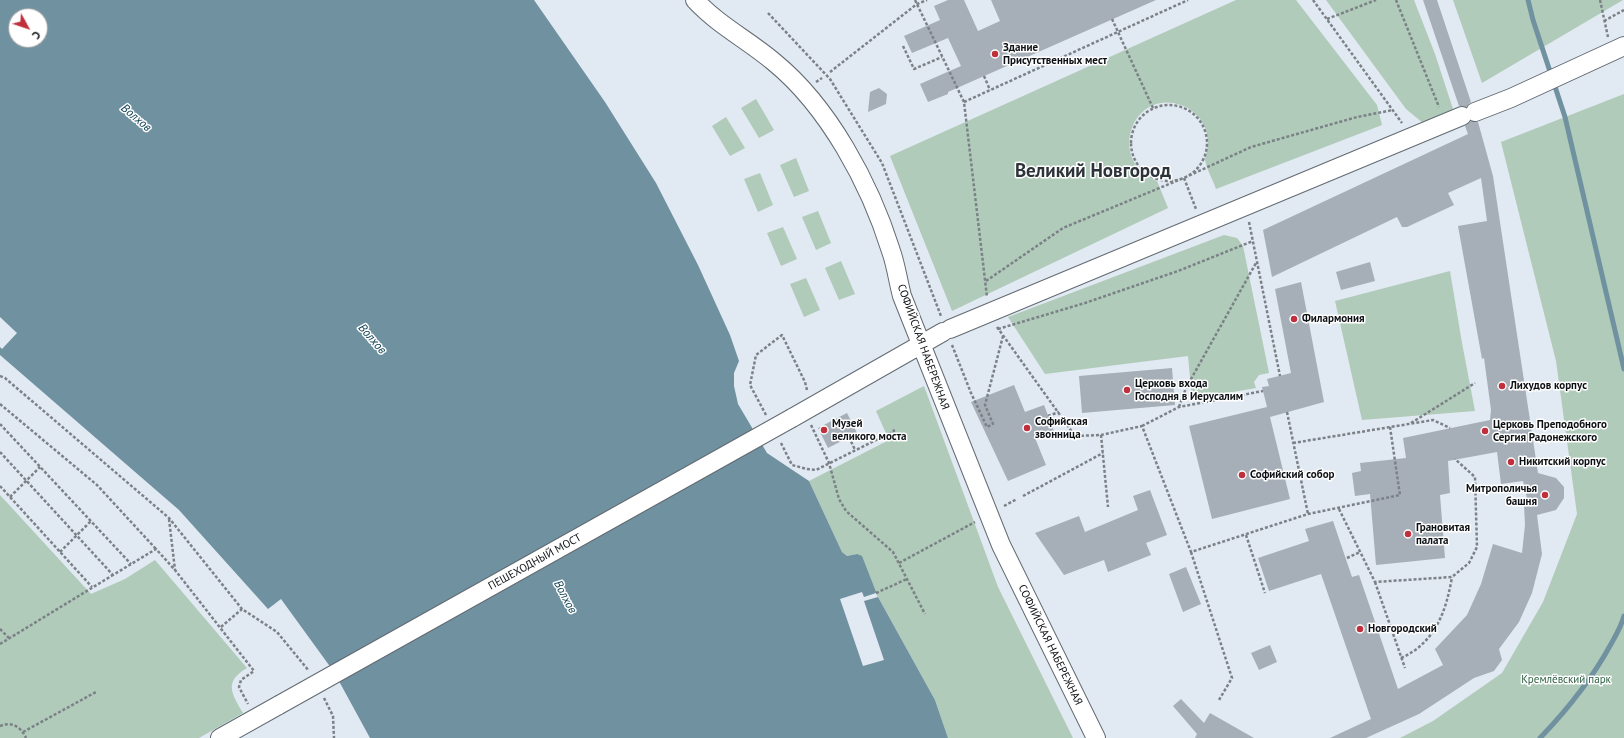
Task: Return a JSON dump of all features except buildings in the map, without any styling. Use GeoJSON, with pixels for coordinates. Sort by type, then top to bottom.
{"type":"FeatureCollection","features":[{"type":"Feature","properties":{"kind":"street","name":"СОФИЙСКАЯ НАБЕРЕЖНАЯ"},"geometry":{"type":"LineString","coordinates":[[695,0],[723,25],[774,62],[804,90],[821,112],[846,150],[867,187],[881,220],[892,253],[902,296],[988,515],[1001,545],[1096,738]]}},
{"type":"Feature","properties":{"kind":"street","name":"ПЕШЕХОДНЫЙ МОСТ"},"geometry":{"type":"LineString","coordinates":[[220,738],[792,418],[920,344],[947,331],[1202,224],[1461,117],[1511,98],[1624,46]]}},
{"type":"Feature","properties":{"kind":"path"},"geometry":{"type":"LineString","coordinates":[[915,0],[964,102],[1188,0]]}},
{"type":"Feature","properties":{"kind":"path"},"geometry":{"type":"LineString","coordinates":[[830,72],[917,4],[927,0]]}},
{"type":"Feature","properties":{"kind":"path"},"geometry":{"type":"LineString","coordinates":[[1313,0],[1412,137]]}},
{"type":"Feature","properties":{"kind":"path"},"geometry":{"type":"LineString","coordinates":[[1327,19],[1376,0]]}},
{"type":"Feature","properties":{"kind":"path"},"geometry":{"type":"LineString","coordinates":[[1396,0],[1461,117]]}},
{"type":"Feature","properties":{"kind":"path"},"geometry":{"type":"LineString","coordinates":[[1600,0],[1604,21],[1624,10]]}},
{"type":"Feature","properties":{"kind":"path"},"geometry":{"type":"LineString","coordinates":[[1112,19],[1153,108]]}},
{"type":"Feature","properties":{"kind":"path"},"geometry":{"type":"LineString","coordinates":[[903,46],[914,69],[942,57]]}},
{"type":"Feature","properties":{"kind":"path"},"geometry":{"type":"LineString","coordinates":[[984,76],[990,90]]}},
{"type":"Feature","properties":{"kind":"path"},"geometry":{"type":"LineString","coordinates":[[1166,105],[1178,106],[1195,116],[1203,126],[1206,139],[1203,158],[1196,169],[1185,177],[1174,180],[1156,179],[1141,169],[1134,159],[1131,148],[1133,130],[1139,119],[1153,108],[1166,105]]}},
{"type":"Feature","properties":{"kind":"path"},"geometry":{"type":"LineString","coordinates":[[986,281],[1063,228],[1185,177],[1250,147],[1357,117],[1393,110]]}},
{"type":"Feature","properties":{"kind":"path"},"geometry":{"type":"LineString","coordinates":[[1185,177],[1202,224]]}},
{"type":"Feature","properties":{"kind":"path"},"geometry":{"type":"LineString","coordinates":[[1246,206],[1280,376]]}},
{"type":"Feature","properties":{"kind":"path"},"geometry":{"type":"LineString","coordinates":[[998,329],[1092,300],[1178,271],[1253,241]]}},
{"type":"Feature","properties":{"kind":"path"},"geometry":{"type":"LineString","coordinates":[[1179,407],[1186,388],[1257,263]]}},
{"type":"Feature","properties":{"kind":"path"},"geometry":{"type":"LineString","coordinates":[[782,335],[806,382]]}},
{"type":"Feature","properties":{"kind":"path"},"geometry":{"type":"LineString","coordinates":[[993,424],[985,405],[1003,335]]}},
{"type":"Feature","properties":{"kind":"path"},"geometry":{"type":"LineString","coordinates":[[0,376],[169,518],[242,609],[278,632],[312,674]]}},
{"type":"Feature","properties":{"kind":"path"},"geometry":{"type":"LineString","coordinates":[[1409,424],[1475,383]]}},
{"type":"Feature","properties":{"kind":"path"},"geometry":{"type":"LineString","coordinates":[[1108,507],[1101,435],[1142,426],[1179,407],[1263,391]]}},
{"type":"Feature","properties":{"kind":"path"},"geometry":{"type":"LineString","coordinates":[[0,404],[97,485],[175,570],[254,670],[241,680],[239,687],[247,702]]}},
{"type":"Feature","properties":{"kind":"path"},"geometry":{"type":"LineString","coordinates":[[1048,416],[1059,412]]}},
{"type":"Feature","properties":{"kind":"path"},"geometry":{"type":"LineString","coordinates":[[1287,412],[1308,514]]}},
{"type":"Feature","properties":{"kind":"path"},"geometry":{"type":"LineString","coordinates":[[1293,443],[1433,420],[1450,428]]}},
{"type":"Feature","properties":{"kind":"path"},"geometry":{"type":"LineString","coordinates":[[0,424],[131,564]]}},
{"type":"Feature","properties":{"kind":"path"},"geometry":{"type":"LineString","coordinates":[[1142,426],[1191,552],[1232,678],[1219,700]]}},
{"type":"Feature","properties":{"kind":"path"},"geometry":{"type":"LineString","coordinates":[[810,427],[829,463],[839,499],[846,511],[894,552],[925,614]]}},
{"type":"Feature","properties":{"kind":"path"},"geometry":{"type":"LineString","coordinates":[[1191,552],[1308,514],[1339,509],[1400,495],[1390,427]]}},
{"type":"Feature","properties":{"kind":"path"},"geometry":{"type":"LineString","coordinates":[[829,463],[887,433],[894,431],[893,429]]}},
{"type":"Feature","properties":{"kind":"path"},"geometry":{"type":"LineString","coordinates":[[849,437],[855,450]]}},
{"type":"Feature","properties":{"kind":"path"},"geometry":{"type":"LineString","coordinates":[[0,452],[113,575]]}},
{"type":"Feature","properties":{"kind":"path"},"geometry":{"type":"LineString","coordinates":[[1023,496],[1103,453]]}},
{"type":"Feature","properties":{"kind":"path"},"geometry":{"type":"LineString","coordinates":[[1375,582],[1452,577],[1469,563],[1477,547],[1475,477],[1455,460]]}},
{"type":"Feature","properties":{"kind":"path"},"geometry":{"type":"LineString","coordinates":[[10,497],[40,467]]}},
{"type":"Feature","properties":{"kind":"path"},"geometry":{"type":"LineString","coordinates":[[0,486],[92,587]]}},
{"type":"Feature","properties":{"kind":"path"},"geometry":{"type":"LineString","coordinates":[[1339,509],[1375,582],[1405,668]]}},
{"type":"Feature","properties":{"kind":"path"},"geometry":{"type":"LineString","coordinates":[[899,563],[988,515]]}},
{"type":"Feature","properties":{"kind":"path"},"geometry":{"type":"LineString","coordinates":[[169,518],[175,570]]}},
{"type":"Feature","properties":{"kind":"path"},"geometry":{"type":"LineString","coordinates":[[60,552],[76,534],[91,521]]}},
{"type":"Feature","properties":{"kind":"path"},"geometry":{"type":"LineString","coordinates":[[1246,535],[1265,593]]}},
{"type":"Feature","properties":{"kind":"path"},"geometry":{"type":"LineString","coordinates":[[0,644],[156,549]]}},
{"type":"Feature","properties":{"kind":"path"},"geometry":{"type":"LineString","coordinates":[[1347,558],[1360,552]]}},
{"type":"Feature","properties":{"kind":"path"},"geometry":{"type":"LineString","coordinates":[[1401,658],[1413,653],[1426,642],[1440,620],[1449,597],[1452,577]]}},
{"type":"Feature","properties":{"kind":"path"},"geometry":{"type":"LineString","coordinates":[[876,593],[907,579]]}},
{"type":"Feature","properties":{"kind":"path"},"geometry":{"type":"LineString","coordinates":[[221,627],[242,609]]}},
{"type":"Feature","properties":{"kind":"path"},"geometry":{"type":"LineString","coordinates":[[0,629],[9,638]]}},
{"type":"Feature","properties":{"kind":"path"},"geometry":{"type":"LineString","coordinates":[[23,732],[96,692]]}},
{"type":"Feature","properties":{"kind":"path"},"geometry":{"type":"LineString","coordinates":[[323,695],[333,716],[334,738]]}},
{"type":"Feature","properties":{"kind":"path"},"geometry":{"type":"LineString","coordinates":[[0,726],[4,724],[12,724],[18,727],[26,738]]}},
{"type":"Feature","properties":{"kind":"green space"},"geometry":{"type":"Polygon","coordinates":[[[1236,0],[1296,0],[1377,105],[1382,125],[1216,189],[1205,160],[1208,136],[1204,125],[1198,116],[1181,105],[1164,103],[1149,107],[1138,116],[1132,129],[1129,144],[1132,158],[1141,171],[1157,181],[1168,208],[952,311],[890,156],[1236,0]]]}},
{"type":"Feature","properties":{"kind":"green space"},"geometry":{"type":"Polygon","coordinates":[[[1326,0],[1414,0],[1435,54],[1453,109],[1423,123],[1406,109],[1326,0]]]}},
{"type":"Feature","properties":{"kind":"green space"},"geometry":{"type":"Polygon","coordinates":[[[1453,0],[1623,0],[1482,83],[1453,0]]]}},
{"type":"Feature","properties":{"kind":"green space","name":"Кремлёвский парк"},"geometry":{"type":"Polygon","coordinates":[[[1624,94],[1624,738],[1400,738],[1433,721],[1502,673],[1543,602],[1577,514],[1556,361],[1501,142],[1624,94]]]}},
{"type":"Feature","properties":{"kind":"green space"},"geometry":{"type":"Polygon","coordinates":[[[756,99],[774,130],[759,138],[741,108],[756,99]]]}},
{"type":"Feature","properties":{"kind":"green space"},"geometry":{"type":"Polygon","coordinates":[[[726,117],[745,148],[730,156],[712,126],[726,117]]]}},
{"type":"Feature","properties":{"kind":"green space"},"geometry":{"type":"Polygon","coordinates":[[[796,158],[809,191],[794,197],[780,165],[796,158]]]}},
{"type":"Feature","properties":{"kind":"green space"},"geometry":{"type":"Polygon","coordinates":[[[760,173],[773,205],[758,212],[744,179],[760,173]]]}},
{"type":"Feature","properties":{"kind":"green space"},"geometry":{"type":"Polygon","coordinates":[[[818,211],[831,243],[816,250],[802,217],[818,211]]]}},
{"type":"Feature","properties":{"kind":"green space"},"geometry":{"type":"Polygon","coordinates":[[[783,227],[797,259],[781,266],[767,233],[783,227]]]}},
{"type":"Feature","properties":{"kind":"green space"},"geometry":{"type":"Polygon","coordinates":[[[1224,235],[1237,238],[1243,246],[1269,373],[1259,375],[1254,382],[1256,388],[1192,399],[1188,356],[1045,374],[1008,317],[1224,235]]]}},
{"type":"Feature","properties":{"kind":"green space"},"geometry":{"type":"Polygon","coordinates":[[[841,261],[855,294],[839,300],[825,268],[841,261]]]}},
{"type":"Feature","properties":{"kind":"green space"},"geometry":{"type":"Polygon","coordinates":[[[1450,271],[1475,411],[1362,420],[1335,301],[1450,271]]]}},
{"type":"Feature","properties":{"kind":"green space"},"geometry":{"type":"Polygon","coordinates":[[[806,278],[820,310],[804,317],[790,284],[806,278]]]}},
{"type":"Feature","properties":{"kind":"green space"},"geometry":{"type":"Polygon","coordinates":[[[924,386],[998,587],[1073,738],[948,738],[935,700],[878,597],[857,554],[847,556],[842,552],[809,481],[889,440],[876,411],[924,386]]]}},
{"type":"Feature","properties":{"kind":"green space"},"geometry":{"type":"Polygon","coordinates":[[[0,495],[91,594],[125,579],[155,560],[247,668],[239,673],[232,683],[233,694],[243,713],[199,738],[0,738],[0,495]]]}},
{"type":"Feature","properties":{"kind":"water","name":"Волхов"},"geometry":{"type":"Polygon","coordinates":[[[0,0],[534,0],[605,102],[656,183],[698,265],[730,335],[739,361],[734,373],[734,386],[738,404],[767,453],[809,481],[842,552],[847,556],[857,554],[862,556],[878,597],[935,700],[948,738],[370,738],[334,672],[281,599],[268,609],[179,510],[0,355],[0,0]]]}},
{"type":"Feature","properties":{"kind":"pier"},"geometry":{"type":"Polygon","coordinates":[[[0,317],[17,333],[2,349],[0,347],[0,317]]]}},
{"type":"Feature","properties":{"kind":"pier"},"geometry":{"type":"Polygon","coordinates":[[[862,592],[864,597],[876,593],[878,597],[864,601],[884,660],[863,666],[840,599],[862,592]]]}},
{"type":"Feature","properties":{"kind":"waterway"},"geometry":{"type":"LineString","coordinates":[[1528,0],[1533,20],[1565,117],[1624,369]]}},
{"type":"Feature","properties":{"kind":"waterway"},"geometry":{"type":"LineString","coordinates":[[1540,738],[1587,682],[1604,657],[1620,627],[1624,616]]}},
{"type":"Feature","properties":{"kind":"place","name":"Здание Присутственных мест"},"geometry":{"type":"Point","coordinates":[995,54]}},
{"type":"Feature","properties":{"kind":"place","name":"Филармония"},"geometry":{"type":"Point","coordinates":[1294,319]}},
{"type":"Feature","properties":{"kind":"place","name":"Лихудов корпус"},"geometry":{"type":"Point","coordinates":[1502,386]}},
{"type":"Feature","properties":{"kind":"place","name":"Церковь входа Господня в Иерусалим"},"geometry":{"type":"Point","coordinates":[1127,390]}},
{"type":"Feature","properties":{"kind":"place","name":"Софийская звонница"},"geometry":{"type":"Point","coordinates":[1027,428]}},
{"type":"Feature","properties":{"kind":"place","name":"Музей великого моста"},"geometry":{"type":"Point","coordinates":[824,430]}},
{"type":"Feature","properties":{"kind":"place","name":"Церковь Преподобного Сергия Радонежского"},"geometry":{"type":"Point","coordinates":[1485,431]}},
{"type":"Feature","properties":{"kind":"place","name":"Никитский корпус"},"geometry":{"type":"Point","coordinates":[1511,462]}},
{"type":"Feature","properties":{"kind":"place","name":"Софийский собор"},"geometry":{"type":"Point","coordinates":[1242,475]}},
{"type":"Feature","properties":{"kind":"place","name":"Митрополичья башня"},"geometry":{"type":"Point","coordinates":[1545,495]}},
{"type":"Feature","properties":{"kind":"place","name":"Грановитая палата"},"geometry":{"type":"Point","coordinates":[1408,534]}},
{"type":"Feature","properties":{"kind":"place","name":"Новгородский"},"geometry":{"type":"Point","coordinates":[1360,629]}},
{"type":"Feature","properties":{"kind":"district","name":"Великий Новгород"},"geometry":{"type":"Point","coordinates":[1093,172]}}]}
